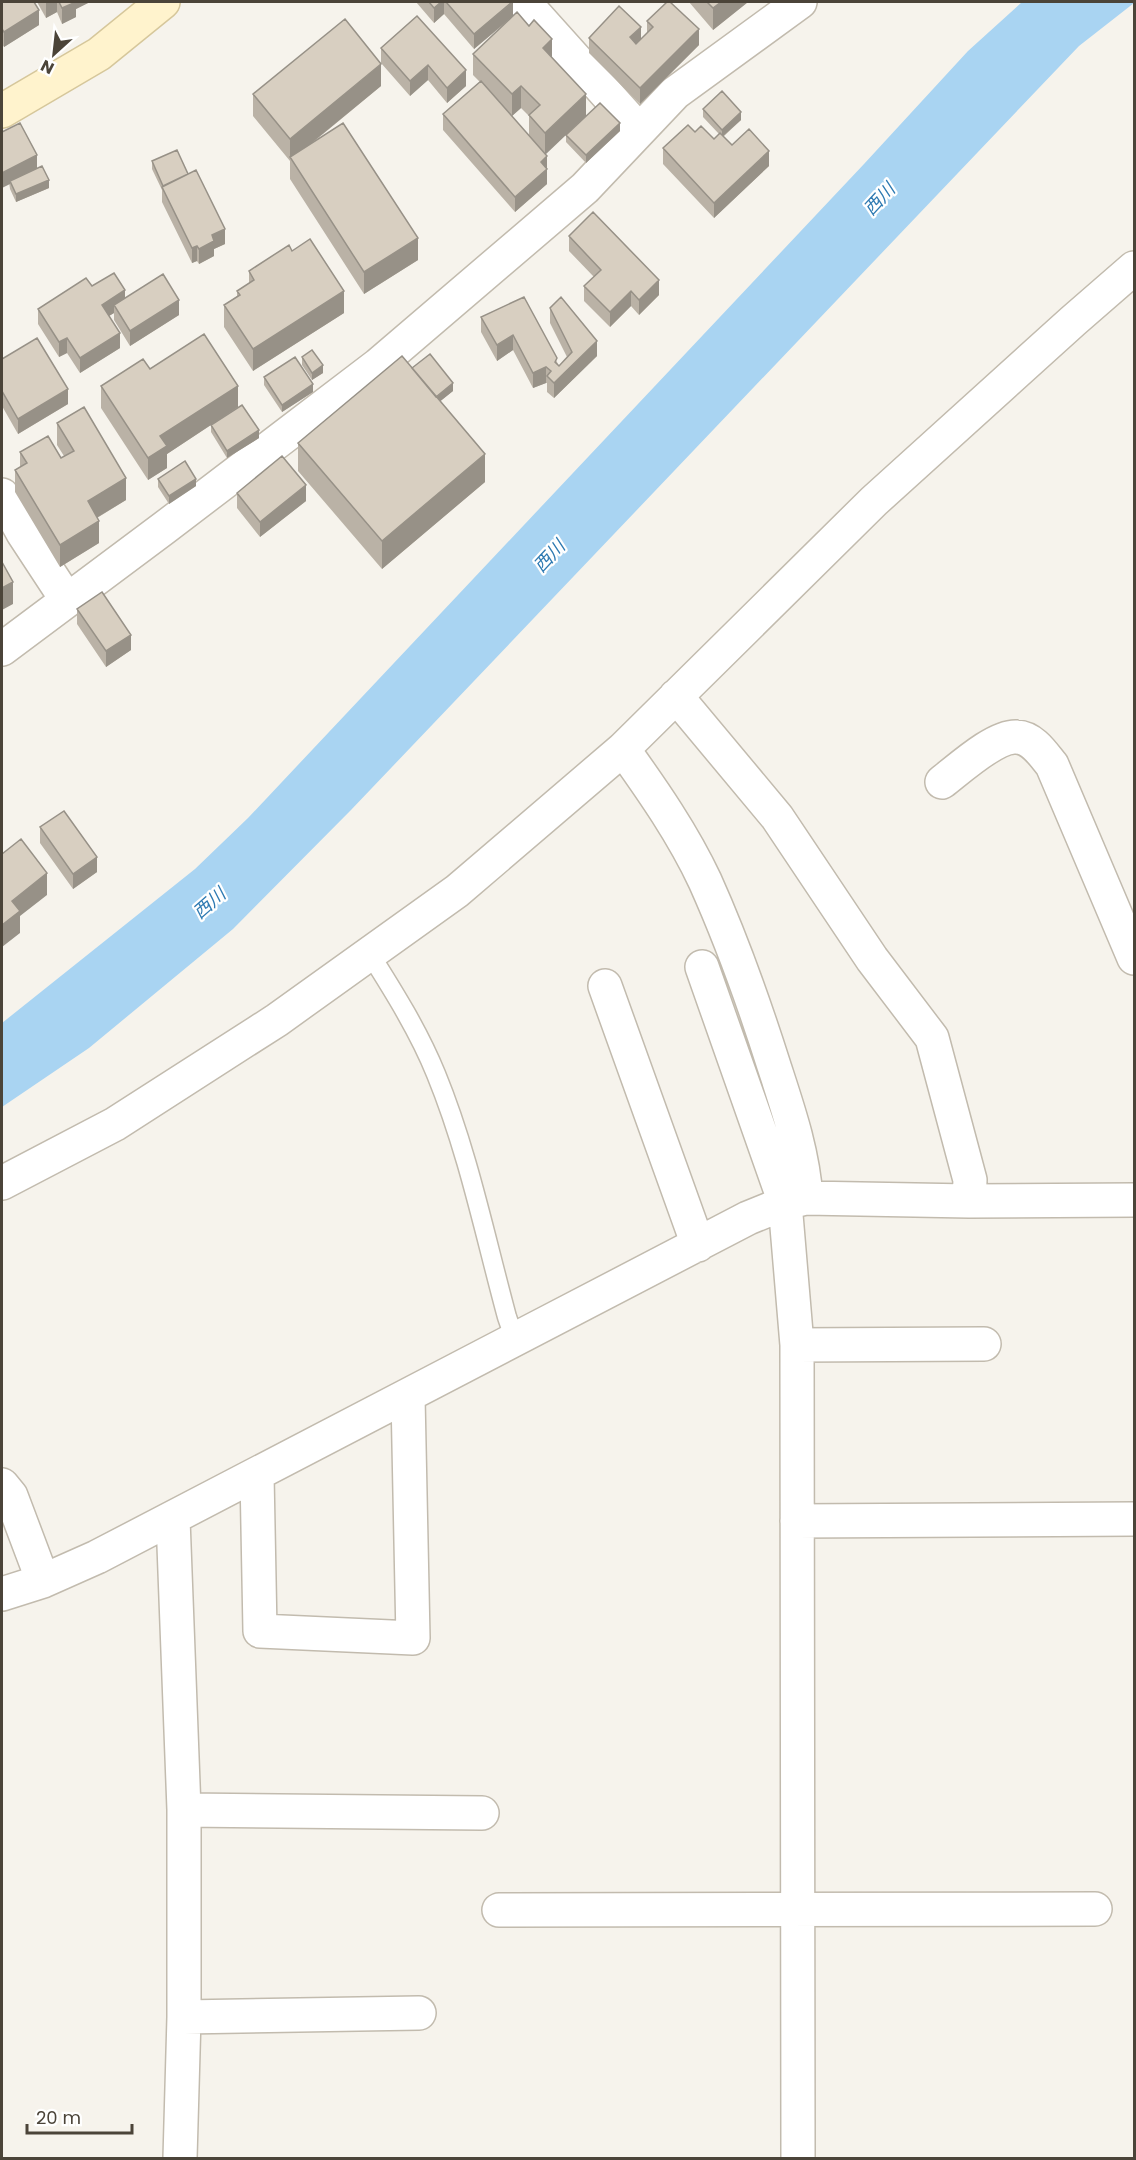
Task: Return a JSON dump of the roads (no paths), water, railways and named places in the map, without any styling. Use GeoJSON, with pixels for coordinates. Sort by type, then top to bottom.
{"type":"FeatureCollection","features":[{"type":"Feature","properties":{"kind":"street"},"geometry":{"type":"LineString","coordinates":[[2,111],[99,54],[163,2]]}},
{"type":"Feature","properties":{"kind":"street"},"geometry":{"type":"LineString","coordinates":[[524,2],[639,130]]}},
{"type":"Feature","properties":{"kind":"street"},"geometry":{"type":"LineString","coordinates":[[2,649],[378,365],[585,188],[675,93],[800,2]]}},
{"type":"Feature","properties":{"kind":"street"},"geometry":{"type":"LineString","coordinates":[[2,1183],[115,1124],[277,1020],[457,891],[623,749],[874,501],[1134,268]]}},
{"type":"Feature","properties":{"kind":"street"},"geometry":{"type":"LineString","coordinates":[[2,495],[23,533],[67,600]]}},
{"type":"Feature","properties":{"kind":"street"},"geometry":{"type":"LineString","coordinates":[[676,696],[777,817],[872,959],[932,1038],[970,1180],[969,1201]]}},
{"type":"Feature","properties":{"kind":"street"},"geometry":{"type":"LineString","coordinates":[[942,782],[1000,740],[1018,736],[1037,746],[1052,765],[1134,958]]}},
{"type":"Feature","properties":{"kind":"street"},"geometry":{"type":"LineString","coordinates":[[623,749],[664,806],[704,880],[749,990],[798,1141],[805,1179],[796,1201]]}},
{"type":"Feature","properties":{"kind":"street"},"geometry":{"type":"LineString","coordinates":[[702,967],[796,1201],[798,2158]]}},
{"type":"Feature","properties":{"kind":"street"},"geometry":{"type":"LineString","coordinates":[[605,986],[698,1245]]}},
{"type":"Feature","properties":{"kind":"street"},"geometry":{"type":"LineString","coordinates":[[2,1594],[43,1581],[98,1557],[748,1218],[796,1201],[1134,1200]]}},
{"type":"Feature","properties":{"kind":"street"},"geometry":{"type":"LineString","coordinates":[[797,1345],[984,1344]]}},
{"type":"Feature","properties":{"kind":"street"},"geometry":{"type":"LineString","coordinates":[[257,1475],[260,1631],[413,1638],[408,1396]]}},
{"type":"Feature","properties":{"kind":"street"},"geometry":{"type":"LineString","coordinates":[[2,1485],[11,1496],[43,1581]]}},
{"type":"Feature","properties":{"kind":"street"},"geometry":{"type":"LineString","coordinates":[[173,1519],[184,1810],[184,2017],[180,2158]]}},
{"type":"Feature","properties":{"kind":"street"},"geometry":{"type":"LineString","coordinates":[[797,1521],[1134,1519]]}},
{"type":"Feature","properties":{"kind":"street"},"geometry":{"type":"LineString","coordinates":[[184,1810],[482,1813]]}},
{"type":"Feature","properties":{"kind":"street"},"geometry":{"type":"LineString","coordinates":[[499,1910],[1095,1909]]}},
{"type":"Feature","properties":{"kind":"street"},"geometry":{"type":"LineString","coordinates":[[184,2017],[419,2013]]}},
{"type":"Feature","properties":{"kind":"lane"},"geometry":{"type":"LineString","coordinates":[[370,954],[403,1008],[436,1073],[462,1146],[515,1340]]}},
{"type":"Feature","properties":{"kind":"water","name":"西川"},"geometry":{"type":"Polygon","coordinates":[[[1022,2],[1134,3],[1079,46],[351,810],[233,929],[89,1048],[2,1107],[2,1023],[195,869],[248,818],[968,51],[1022,2]]]}}]}
